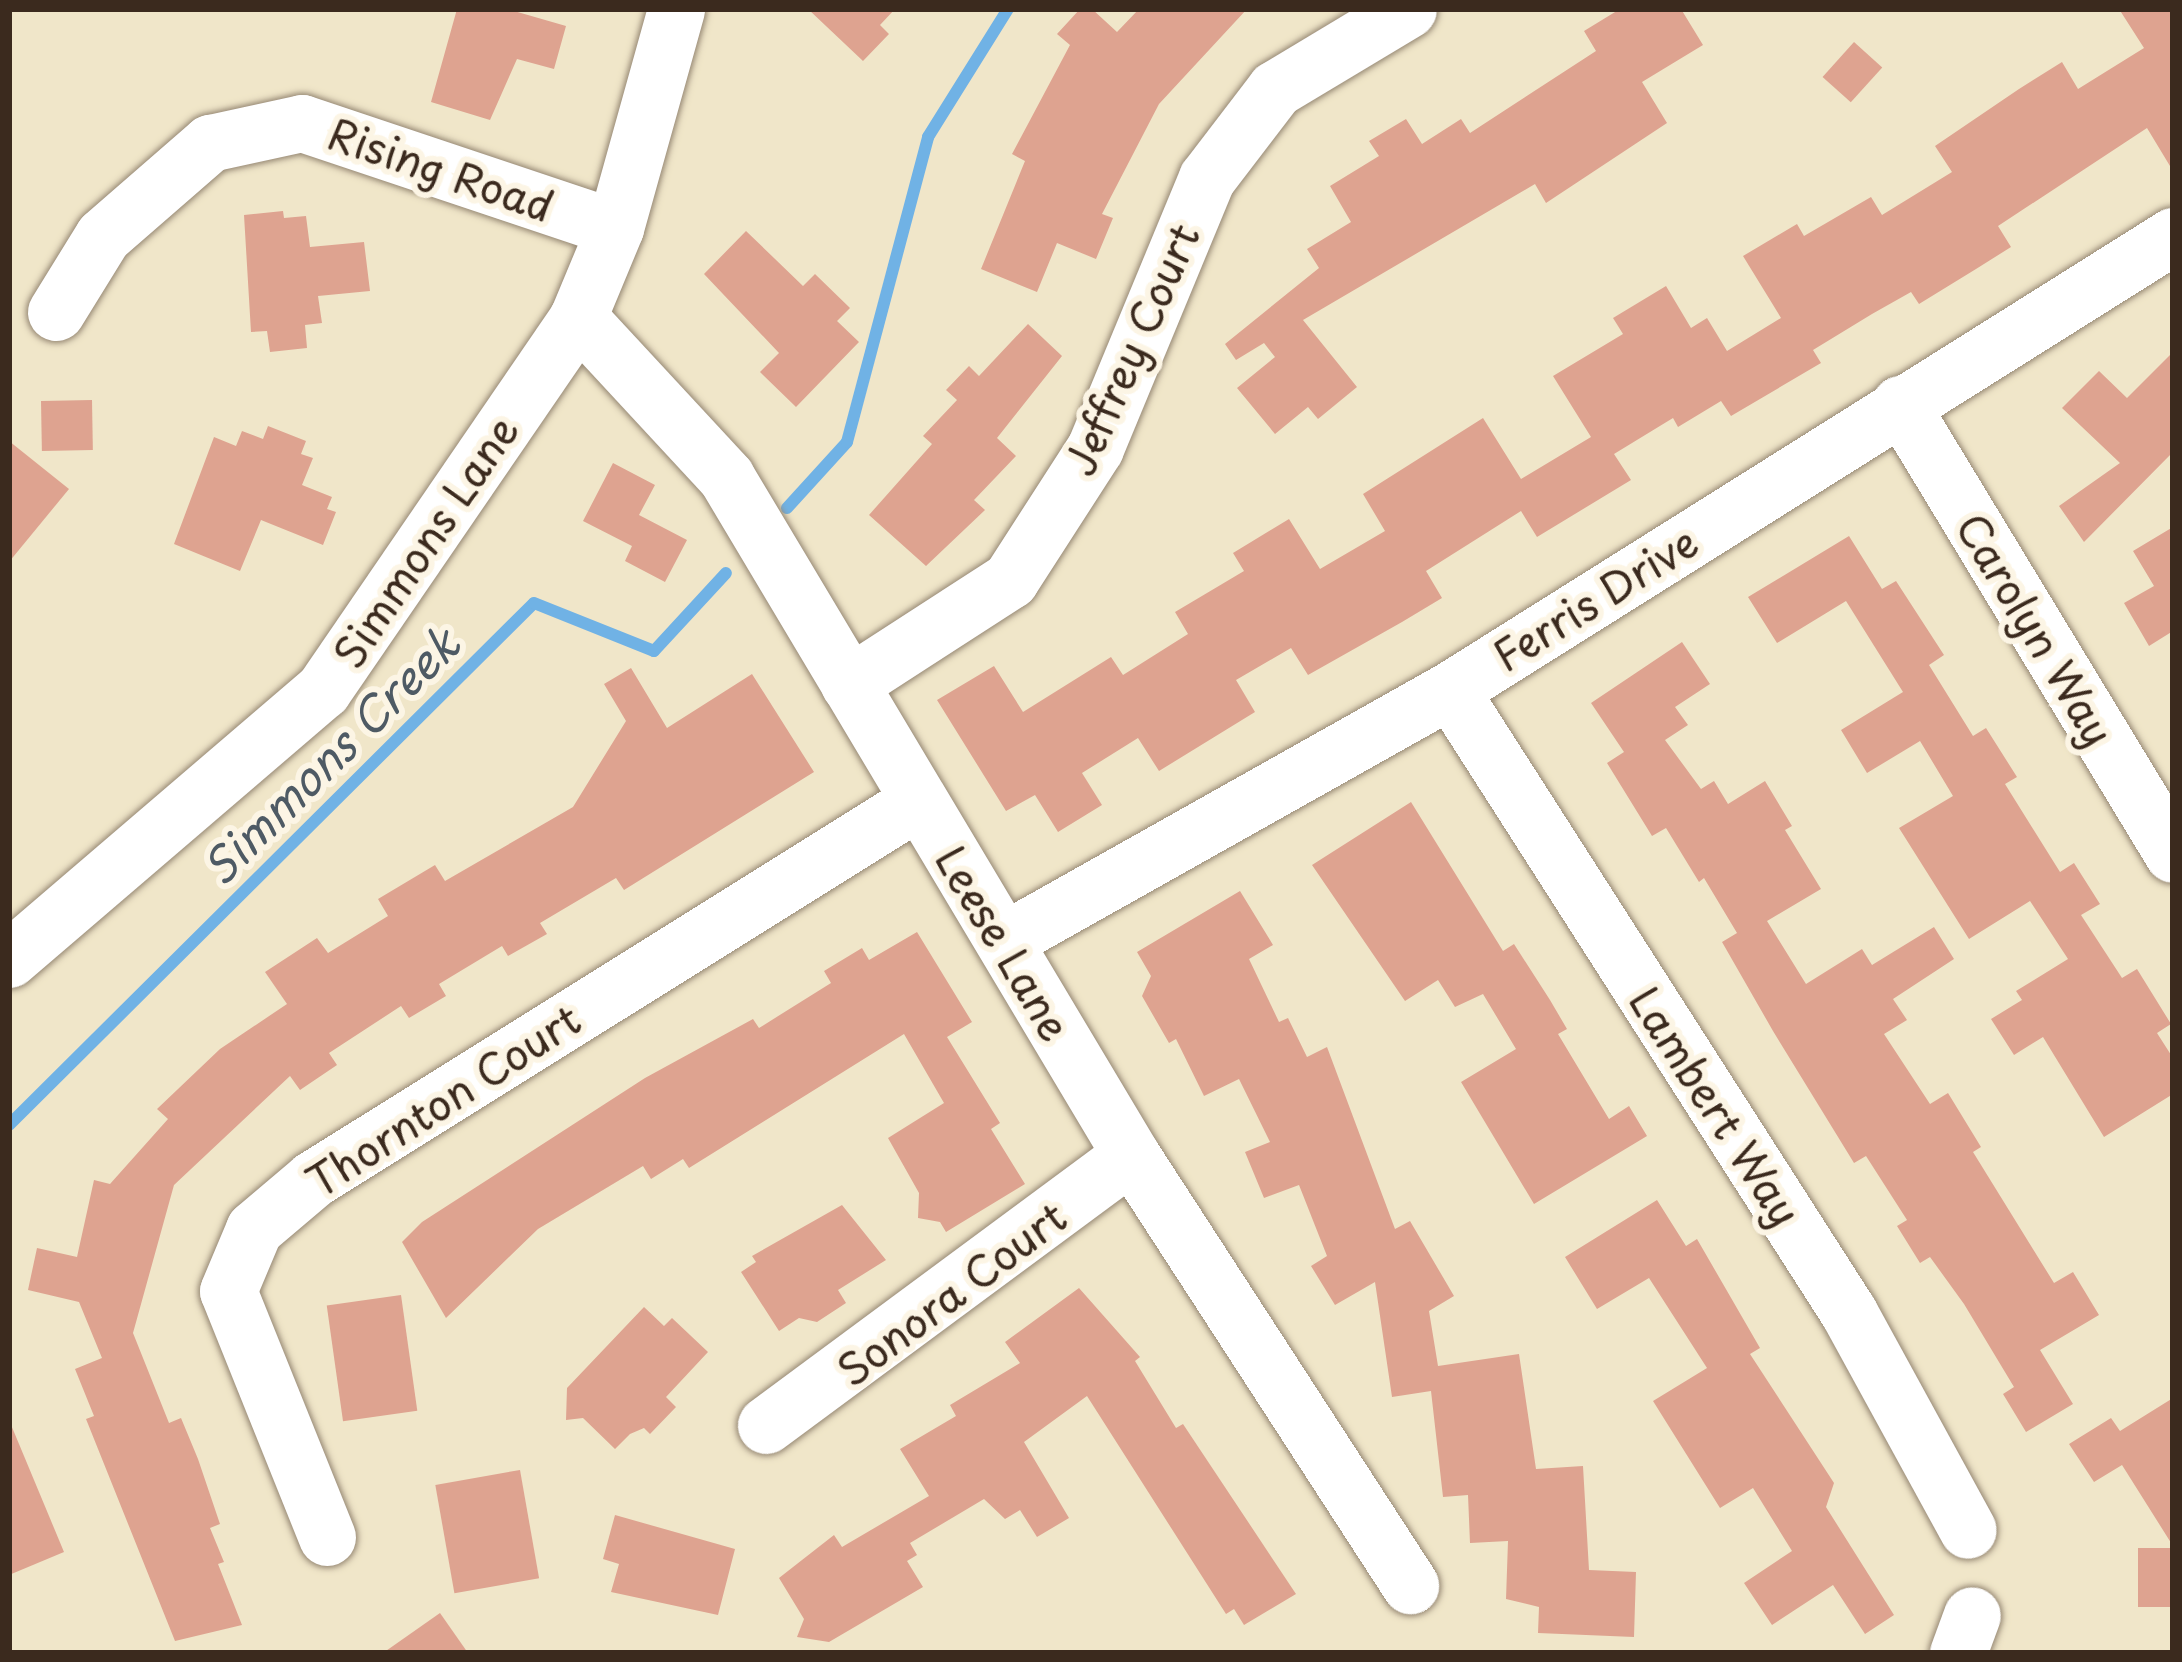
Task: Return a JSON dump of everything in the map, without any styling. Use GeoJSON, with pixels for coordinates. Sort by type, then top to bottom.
{"type":"FeatureCollection","features":[{"type":"Feature","properties":{"kind":"street","name":"Simmons Lane"},"geometry":{"type":"LineString","coordinates":[[9,959],[323,689],[578,317],[615,228],[676,9]]}},
{"type":"Feature","properties":{"kind":"street","name":"Jeffrey Court"},"geometry":{"type":"LineString","coordinates":[[849,684],[1010,580],[1095,448],[1207,178],[1275,89],[1408,9]]}},
{"type":"Feature","properties":{"kind":"street","name":"Rising Road"},"geometry":{"type":"LineString","coordinates":[[56,312],[103,236],[210,143],[302,123],[615,228]]}},
{"type":"Feature","properties":{"kind":"street","name":"Ferris Drive"},"geometry":{"type":"LineString","coordinates":[[1005,940],[1450,690],[2173,236]]}},
{"type":"Feature","properties":{"kind":"street","name":"Leese Lane"},"geometry":{"type":"LineString","coordinates":[[578,317],[726,477],[1131,1155],[1410,1586]]}},
{"type":"Feature","properties":{"kind":"street","name":"Carolyn Way"},"geometry":{"type":"LineString","coordinates":[[1900,404],[2173,854]]}},
{"type":"Feature","properties":{"kind":"street","name":"Lambert Way"},"geometry":{"type":"LineString","coordinates":[[1450,690],[1849,1313],[1968,1530]]}},
{"type":"Feature","properties":{"kind":"street","name":"Thornton Court"},"geometry":{"type":"LineString","coordinates":[[327,1537],[228,1292],[254,1228],[313,1179],[917,801]]}},
{"type":"Feature","properties":{"kind":"street","name":"Sonora Court"},"geometry":{"type":"LineString","coordinates":[[766,1425],[830,1386],[1131,1155]]}},
{"type":"Feature","properties":{"kind":"building"},"geometry":{"type":"Polygon","coordinates":[[[457,9],[507,9],[566,26],[554,69],[517,59],[490,120],[431,102],[457,9]]]}},
{"type":"Feature","properties":{"kind":"building"},"geometry":{"type":"Polygon","coordinates":[[[808,9],[895,9],[880,25],[889,34],[863,61],[808,9]]]}},
{"type":"Feature","properties":{"kind":"building"},"geometry":{"type":"Polygon","coordinates":[[[1080,9],[1092,9],[1117,32],[1139,9],[1247,9],[1159,104],[1102,214],[1113,218],[1096,259],[1057,243],[1037,292],[981,269],[1025,161],[1012,154],[1070,45],[1057,34],[1080,9]]]}},
{"type":"Feature","properties":{"kind":"building"},"geometry":{"type":"Polygon","coordinates":[[[1620,9],[1681,9],[1703,45],[1642,82],[1667,123],[1546,203],[1535,184],[1303,320],[1357,387],[1318,419],[1308,407],[1275,434],[1237,388],[1275,357],[1264,343],[1236,360],[1225,344],[1319,268],[1307,249],[1351,222],[1330,186],[1379,156],[1369,141],[1406,119],[1422,144],[1461,119],[1470,133],[1596,51],[1584,31],[1620,9]]]}},
{"type":"Feature","properties":{"kind":"building"},"geometry":{"type":"Polygon","coordinates":[[[2119,9],[2173,9],[2173,171],[2147,128],[1998,226],[2011,247],[1976,269],[1919,304],[1911,292],[1872,314],[1813,350],[1821,363],[1731,416],[1721,401],[1678,427],[1673,418],[1614,454],[1631,480],[1537,537],[1521,511],[1426,571],[1442,598],[1308,675],[1291,648],[1236,680],[1255,712],[1159,771],[1138,738],[1082,773],[1102,805],[1058,832],[1035,795],[1006,811],[937,700],[994,666],[1023,712],[1111,657],[1123,675],[1188,634],[1175,612],[1244,571],[1233,553],[1289,519],[1320,569],[1385,531],[1363,494],[1483,418],[1521,479],[1591,437],[1553,376],[1623,334],[1613,318],[1666,286],[1691,328],[1707,318],[1727,351],[1781,318],[1743,256],[1797,224],[1804,236],[1871,197],[1882,215],[1952,172],[1935,146],[2019,89],[2062,62],[2078,89],[2144,48],[2119,9]]]}},
{"type":"Feature","properties":{"kind":"building"},"geometry":{"type":"Polygon","coordinates":[[[1854,42],[1882,67],[1851,102],[1823,77],[1854,42]]]}},
{"type":"Feature","properties":{"kind":"building"},"geometry":{"type":"Polygon","coordinates":[[[283,211],[284,218],[306,216],[310,247],[364,242],[370,291],[318,296],[322,323],[305,325],[307,348],[270,352],[267,331],[251,332],[244,215],[283,211]]]}},
{"type":"Feature","properties":{"kind":"building"},"geometry":{"type":"Polygon","coordinates":[[[746,231],[803,286],[815,274],[850,308],[837,321],[859,342],[796,407],[760,372],[779,353],[704,274],[746,231]]]}},
{"type":"Feature","properties":{"kind":"building"},"geometry":{"type":"Polygon","coordinates":[[[1028,324],[1062,356],[997,438],[1016,456],[974,500],[985,510],[926,566],[869,515],[932,444],[923,436],[957,400],[946,390],[969,366],[979,376],[1028,324]]]}},
{"type":"Feature","properties":{"kind":"building"},"geometry":{"type":"Polygon","coordinates":[[[2173,352],[2173,452],[2084,542],[2059,506],[2120,463],[2062,408],[2099,371],[2127,398],[2173,352]]]}},
{"type":"Feature","properties":{"kind":"building"},"geometry":{"type":"Polygon","coordinates":[[[92,400],[93,450],[42,451],[41,401],[92,400]]]}},
{"type":"Feature","properties":{"kind":"building"},"geometry":{"type":"Polygon","coordinates":[[[268,426],[306,441],[301,454],[313,458],[302,485],[332,497],[327,509],[336,512],[323,545],[261,520],[240,571],[174,544],[214,437],[236,446],[242,431],[263,439],[268,426]]]}},
{"type":"Feature","properties":{"kind":"building"},"geometry":{"type":"Polygon","coordinates":[[[9,441],[69,489],[9,562],[9,441]]]}},
{"type":"Feature","properties":{"kind":"building"},"geometry":{"type":"Polygon","coordinates":[[[613,463],[655,485],[639,515],[687,540],[665,582],[625,561],[632,546],[583,521],[613,463]]]}},
{"type":"Feature","properties":{"kind":"building"},"geometry":{"type":"Polygon","coordinates":[[[2173,527],[2173,631],[2149,646],[2124,603],[2154,586],[2133,551],[2173,527]]]}},
{"type":"Feature","properties":{"kind":"building"},"geometry":{"type":"Polygon","coordinates":[[[1849,536],[1882,589],[1896,581],[1944,655],[1929,665],[1973,736],[1986,728],[2017,777],[2005,784],[2060,872],[2074,863],[2100,904],[2081,915],[2122,978],[2137,969],[2171,1024],[2157,1033],[2173,1058],[2173,1094],[2104,1137],[2043,1037],[2014,1055],[1991,1019],[2022,1000],[2016,991],[2068,959],[2030,901],[1969,939],[1899,828],[1953,796],[1920,741],[1867,773],[1841,730],[1903,692],[1846,601],[1777,643],[1748,597],[1849,536]]]}},
{"type":"Feature","properties":{"kind":"building"},"geometry":{"type":"Polygon","coordinates":[[[1682,642],[1710,684],[1675,707],[1688,725],[1665,740],[1701,789],[1714,781],[1728,804],[1765,781],[1792,826],[1785,830],[1821,889],[1767,921],[1806,984],[1862,949],[1872,965],[1934,927],[1954,959],[1893,999],[1907,1020],[1884,1034],[1930,1104],[1948,1093],[1981,1147],[1973,1152],[2054,1283],[2073,1272],[2099,1315],[2040,1350],[2073,1404],[2026,1432],[2003,1394],[2014,1387],[1964,1304],[1930,1257],[1920,1263],[1897,1226],[1907,1220],[1866,1156],[1854,1163],[1773,1031],[1722,942],[1737,933],[1704,878],[1699,882],[1666,828],[1652,836],[1607,763],[1624,752],[1591,703],[1682,642]]]}},
{"type":"Feature","properties":{"kind":"building"},"geometry":{"type":"Polygon","coordinates":[[[631,668],[667,728],[752,674],[814,772],[624,890],[616,878],[540,923],[547,934],[508,956],[502,946],[439,984],[446,996],[409,1018],[401,1006],[329,1053],[337,1065],[300,1090],[290,1076],[174,1185],[133,1333],[169,1423],[181,1418],[198,1459],[220,1524],[210,1528],[224,1562],[218,1564],[242,1625],[175,1641],[86,1419],[94,1416],[75,1369],[102,1358],[79,1302],[28,1290],[37,1248],[77,1257],[94,1180],[110,1184],[168,1119],[157,1109],[220,1049],[287,1004],[265,972],[317,938],[328,953],[388,916],[378,899],[435,865],[445,881],[573,807],[626,721],[604,684],[631,668]]]}},
{"type":"Feature","properties":{"kind":"building"},"geometry":{"type":"Polygon","coordinates":[[[1411,802],[1503,951],[1514,944],[1550,1000],[1567,1029],[1558,1034],[1609,1119],[1629,1106],[1647,1136],[1534,1204],[1461,1082],[1516,1049],[1483,994],[1455,1007],[1438,980],[1405,1001],[1312,865],[1411,802]]]}},
{"type":"Feature","properties":{"kind":"building"},"geometry":{"type":"Polygon","coordinates":[[[1240,891],[1273,945],[1249,959],[1279,1022],[1288,1018],[1307,1057],[1327,1047],[1395,1229],[1410,1221],[1454,1296],[1429,1311],[1438,1366],[1519,1354],[1536,1469],[1583,1466],[1589,1570],[1636,1572],[1634,1637],[1538,1633],[1539,1607],[1506,1599],[1508,1541],[1470,1543],[1468,1495],[1443,1497],[1431,1391],[1392,1397],[1375,1282],[1335,1305],[1311,1266],[1327,1256],[1299,1185],[1264,1198],[1245,1152],[1270,1142],[1239,1079],[1204,1096],[1176,1039],[1169,1043],[1142,996],[1151,976],[1137,952],[1240,891]]]}},
{"type":"Feature","properties":{"kind":"building"},"geometry":{"type":"Polygon","coordinates":[[[917,932],[972,1022],[947,1037],[1000,1123],[991,1129],[1025,1184],[946,1232],[940,1222],[918,1218],[919,1193],[888,1138],[944,1103],[904,1034],[689,1168],[683,1159],[651,1179],[643,1166],[538,1229],[446,1318],[402,1242],[422,1222],[645,1078],[753,1019],[759,1028],[831,983],[824,971],[862,948],[869,960],[917,932]]]}},
{"type":"Feature","properties":{"kind":"building"},"geometry":{"type":"Polygon","coordinates":[[[1657,1200],[1686,1246],[1697,1239],[1760,1348],[1750,1354],[1834,1483],[1826,1507],[1894,1615],[1865,1634],[1833,1585],[1772,1625],[1744,1583],[1792,1551],[1753,1488],[1720,1508],[1653,1401],[1707,1368],[1649,1278],[1597,1309],[1565,1257],[1657,1200]]]}},
{"type":"Feature","properties":{"kind":"building"},"geometry":{"type":"Polygon","coordinates":[[[842,1205],[886,1260],[838,1290],[846,1303],[817,1322],[799,1318],[779,1331],[741,1272],[756,1262],[752,1256],[842,1205]]]}},
{"type":"Feature","properties":{"kind":"building"},"geometry":{"type":"Polygon","coordinates":[[[1079,1288],[1140,1357],[1135,1361],[1176,1428],[1183,1424],[1296,1594],[1244,1625],[1234,1609],[1226,1614],[1087,1396],[1024,1442],[1069,1518],[1037,1537],[1020,1510],[1005,1519],[984,1499],[910,1543],[917,1555],[907,1561],[923,1587],[829,1642],[797,1637],[804,1619],[779,1578],[834,1535],[842,1547],[929,1496],[900,1449],[956,1416],[950,1405],[1020,1363],[1005,1342],[1079,1288]]]}},
{"type":"Feature","properties":{"kind":"building"},"geometry":{"type":"Polygon","coordinates":[[[401,1295],[417,1411],[343,1421],[327,1305],[401,1295]]]}},
{"type":"Feature","properties":{"kind":"building"},"geometry":{"type":"Polygon","coordinates":[[[644,1307],[664,1326],[672,1318],[708,1352],[666,1397],[676,1407],[650,1434],[644,1428],[630,1434],[615,1449],[583,1418],[566,1420],[567,1388],[644,1307]]]}},
{"type":"Feature","properties":{"kind":"building"},"geometry":{"type":"Polygon","coordinates":[[[2173,1398],[2173,1546],[2122,1465],[2094,1482],[2069,1444],[2111,1418],[2120,1431],[2173,1398]]]}},
{"type":"Feature","properties":{"kind":"building"},"geometry":{"type":"Polygon","coordinates":[[[9,1420],[64,1552],[9,1575],[9,1420]]]}},
{"type":"Feature","properties":{"kind":"building"},"geometry":{"type":"Polygon","coordinates":[[[520,1470],[539,1578],[454,1593],[435,1485],[520,1470]]]}},
{"type":"Feature","properties":{"kind":"building"},"geometry":{"type":"Polygon","coordinates":[[[615,1515],[735,1549],[718,1615],[611,1592],[619,1564],[603,1559],[615,1515]]]}},
{"type":"Feature","properties":{"kind":"building"},"geometry":{"type":"Polygon","coordinates":[[[2138,1548],[2173,1548],[2173,1607],[2138,1607],[2138,1548]]]}},
{"type":"Feature","properties":{"kind":"building"},"geometry":{"type":"Polygon","coordinates":[[[440,1613],[468,1653],[383,1653],[440,1613]]]}},
{"type":"Feature","properties":{"kind":"waterway","name":"Simmons Creek"},"geometry":{"type":"LineString","coordinates":[[787,508],[847,442],[928,137],[1008,9]]}},
{"type":"Feature","properties":{"kind":"waterway","name":"Simmons Creek"},"geometry":{"type":"LineString","coordinates":[[9,1125],[534,603],[654,651],[726,573]]}}]}
